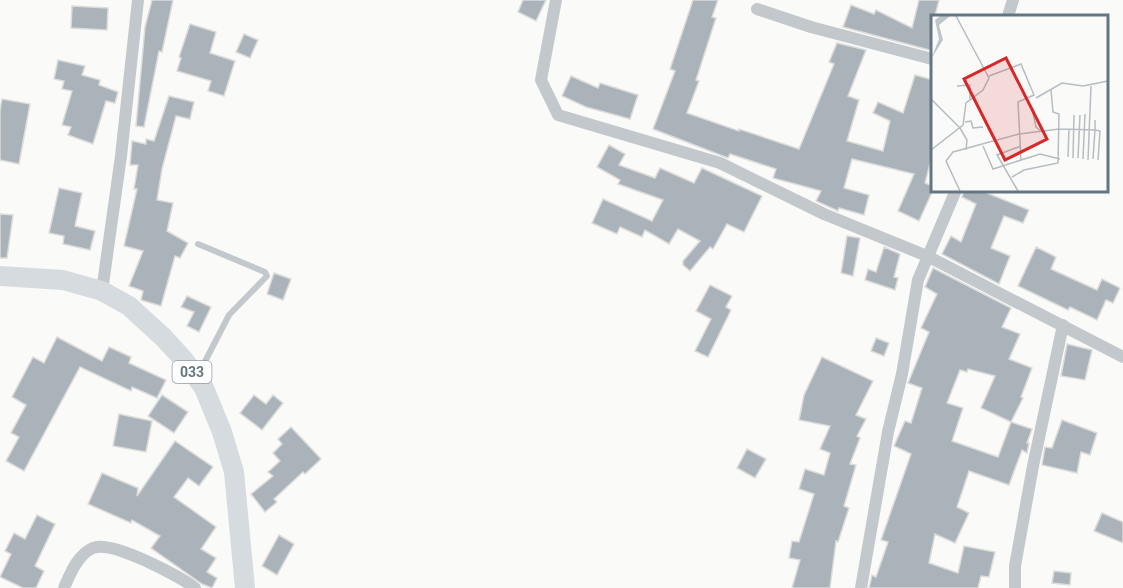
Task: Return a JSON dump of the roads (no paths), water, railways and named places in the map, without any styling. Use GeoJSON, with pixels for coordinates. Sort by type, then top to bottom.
{"type":"FeatureCollection","features":[{"type":"Feature","properties":{"kind":"main road","name":"033"},"geometry":{"type":"LineString","coordinates":[[0,276],[63,280],[102,291],[129,306],[164,338],[204,388],[222,432],[234,472],[245,588]]}},
{"type":"Feature","properties":{"kind":"street"},"geometry":{"type":"LineString","coordinates":[[102,291],[121,156],[138,0]]}},
{"type":"Feature","properties":{"kind":"street"},"geometry":{"type":"LineString","coordinates":[[556,0],[541,80],[558,115],[720,163],[824,214],[927,256],[1123,357]]}},
{"type":"Feature","properties":{"kind":"street"},"geometry":{"type":"LineString","coordinates":[[1008,15],[1013,0]]}},
{"type":"Feature","properties":{"kind":"street"},"geometry":{"type":"LineString","coordinates":[[757,9],[811,27],[931,58]]}},
{"type":"Feature","properties":{"kind":"street"},"geometry":{"type":"LineString","coordinates":[[861,588],[886,443],[902,374],[918,280],[955,192]]}},
{"type":"Feature","properties":{"kind":"street"},"geometry":{"type":"LineString","coordinates":[[1015,588],[1015,566],[1033,466],[1063,325]]}},
{"type":"Feature","properties":{"kind":"street"},"geometry":{"type":"LineString","coordinates":[[64,588],[73,568],[83,555],[93,548],[105,546],[117,549],[181,584],[195,588]]}},
{"type":"Feature","properties":{"kind":"lane"},"geometry":{"type":"LineString","coordinates":[[196,378],[229,315],[267,276],[266,272],[198,244]]}}]}
